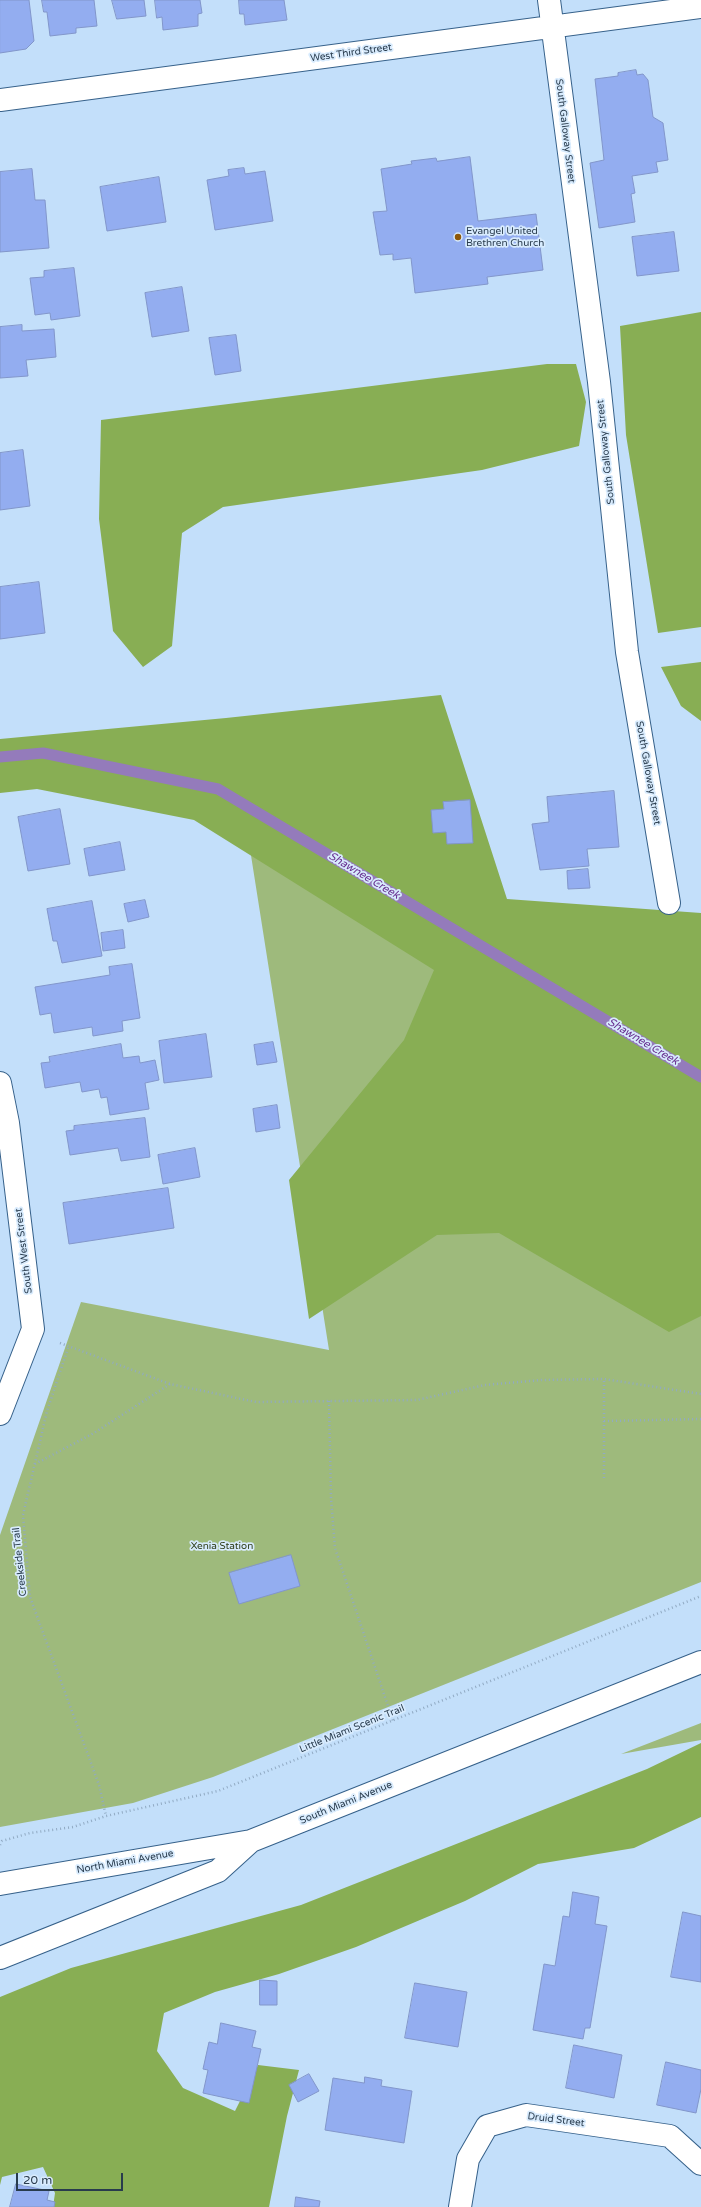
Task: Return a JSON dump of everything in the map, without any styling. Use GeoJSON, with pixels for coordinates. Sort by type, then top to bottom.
{"type":"FeatureCollection","features":[{"type":"Feature","properties":{"kind":"street","name":"South Galloway Street"},"geometry":{"type":"LineString","coordinates":[[549,0],[599,382],[627,652],[670,903]]}},
{"type":"Feature","properties":{"kind":"street","name":"West Third Street"},"geometry":{"type":"LineString","coordinates":[[0,100],[701,6]]}},
{"type":"Feature","properties":{"kind":"street","name":"South West Street"},"geometry":{"type":"LineString","coordinates":[[0,1083],[8,1124],[33,1329],[0,1413]]}},
{"type":"Feature","properties":{"kind":"street","name":"South Miami Avenue"},"geometry":{"type":"LineString","coordinates":[[0,1958],[218,1871],[250,1841],[701,1662]]}},
{"type":"Feature","properties":{"kind":"street","name":"North Miami Avenue"},"geometry":{"type":"LineString","coordinates":[[0,1884],[250,1841]]}},
{"type":"Feature","properties":{"kind":"street","name":"Druid Street"},"geometry":{"type":"LineString","coordinates":[[460,2207],[468,2159],[487,2126],[526,2114],[670,2136],[701,2164]]}},
{"type":"Feature","properties":{"kind":"path","name":"Creekside Trail"},"geometry":{"type":"LineString","coordinates":[[106,1816],[99,1785],[30,1596],[23,1515],[47,1411],[68,1348],[170,1384]]}},
{"type":"Feature","properties":{"kind":"path"},"geometry":{"type":"LineString","coordinates":[[34,1465],[94,1433],[170,1384],[256,1402],[417,1400],[485,1385],[541,1380],[604,1379],[701,1394]]}},
{"type":"Feature","properties":{"kind":"path"},"geometry":{"type":"LineString","coordinates":[[604,1379],[604,1478]]}},
{"type":"Feature","properties":{"kind":"path"},"geometry":{"type":"LineString","coordinates":[[329,1401],[331,1498],[335,1548],[393,1721]]}},
{"type":"Feature","properties":{"kind":"path"},"geometry":{"type":"LineString","coordinates":[[604,1421],[701,1419]]}},
{"type":"Feature","properties":{"kind":"path","name":"Little Miami Scenic Trail"},"geometry":{"type":"LineString","coordinates":[[0,1845],[2,1841],[30,1833],[73,1826],[106,1816],[218,1791],[701,1596]]}},
{"type":"Feature","properties":{"kind":"green space"},"geometry":{"type":"Polygon","coordinates":[[[701,312],[701,627],[658,633],[626,435],[620,326],[701,312]]]}},
{"type":"Feature","properties":{"kind":"green space"},"geometry":{"type":"Polygon","coordinates":[[[547,364],[576,364],[586,402],[579,446],[482,470],[223,507],[182,533],[172,646],[143,667],[113,631],[99,519],[101,420],[547,364]]]}},
{"type":"Feature","properties":{"kind":"green space"},"geometry":{"type":"Polygon","coordinates":[[[701,662],[701,721],[681,706],[661,667],[701,662]]]}},
{"type":"Feature","properties":{"kind":"green space"},"geometry":{"type":"Polygon","coordinates":[[[441,695],[507,899],[701,913],[701,1316],[669,1332],[499,1233],[437,1235],[309,1319],[289,1180],[404,1040],[434,970],[194,820],[37,789],[0,793],[0,739],[226,718],[441,695]]]}},
{"type":"Feature","properties":{"kind":"green space","name":"Xenia Station"},"geometry":{"type":"Polygon","coordinates":[[[241,792],[480,912],[701,1027],[701,1582],[213,1777],[133,1803],[0,1827],[0,1535],[81,1302],[329,1350],[241,792]]]}},
{"type":"Feature","properties":{"kind":"green space"},"geometry":{"type":"Polygon","coordinates":[[[701,1723],[701,1740],[621,1754],[701,1723]]]}},
{"type":"Feature","properties":{"kind":"green space"},"geometry":{"type":"Polygon","coordinates":[[[701,1743],[701,1817],[634,1848],[538,1864],[465,1901],[356,1947],[279,1974],[215,1992],[164,2013],[157,2051],[183,2088],[235,2111],[258,2065],[299,2070],[287,2116],[269,2207],[53,2207],[55,2193],[43,2167],[2,2177],[0,2185],[0,1997],[71,1968],[301,1905],[647,1769],[701,1743]]]}},
{"type":"Feature","properties":{"kind":"building"},"geometry":{"type":"Polygon","coordinates":[[[0,0],[29,0],[34,41],[26,49],[0,53],[0,0]]]}},
{"type":"Feature","properties":{"kind":"building"},"geometry":{"type":"Polygon","coordinates":[[[42,0],[94,0],[97,26],[76,28],[76,33],[50,36],[47,12],[44,12],[42,0]]]}},
{"type":"Feature","properties":{"kind":"building"},"geometry":{"type":"Polygon","coordinates":[[[112,0],[144,0],[146,16],[117,19],[112,0]]]}},
{"type":"Feature","properties":{"kind":"building"},"geometry":{"type":"Polygon","coordinates":[[[155,0],[200,0],[202,13],[198,14],[198,26],[163,30],[162,17],[157,18],[155,0]]]}},
{"type":"Feature","properties":{"kind":"building"},"geometry":{"type":"Polygon","coordinates":[[[239,0],[284,0],[287,20],[245,25],[244,14],[240,14],[239,0]]]}},
{"type":"Feature","properties":{"kind":"building"},"geometry":{"type":"Polygon","coordinates":[[[636,70],[637,75],[643,74],[648,80],[653,117],[663,123],[668,160],[656,162],[658,172],[632,176],[635,193],[631,194],[635,222],[599,228],[590,163],[604,160],[595,79],[618,76],[618,73],[636,70]]]}},
{"type":"Feature","properties":{"kind":"building","name":"Evangel United Brethren Church"},"geometry":{"type":"Polygon","coordinates":[[[470,157],[478,221],[536,214],[543,270],[487,277],[488,284],[415,293],[411,258],[393,260],[393,254],[380,255],[373,212],[387,211],[381,169],[412,164],[411,161],[436,158],[437,161],[470,157]]]}},
{"type":"Feature","properties":{"kind":"building"},"geometry":{"type":"Polygon","coordinates":[[[244,168],[245,174],[265,171],[273,221],[215,230],[207,180],[229,176],[228,170],[244,168]]]}},
{"type":"Feature","properties":{"kind":"building"},"geometry":{"type":"Polygon","coordinates":[[[32,169],[35,200],[45,200],[49,248],[0,252],[0,172],[32,169]]]}},
{"type":"Feature","properties":{"kind":"building"},"geometry":{"type":"Polygon","coordinates":[[[159,177],[166,222],[107,231],[100,187],[159,177]]]}},
{"type":"Feature","properties":{"kind":"building"},"geometry":{"type":"Polygon","coordinates":[[[674,232],[679,271],[637,276],[632,237],[674,232]]]}},
{"type":"Feature","properties":{"kind":"building"},"geometry":{"type":"Polygon","coordinates":[[[74,268],[80,316],[51,320],[50,313],[35,315],[30,278],[44,277],[44,271],[74,268]]]}},
{"type":"Feature","properties":{"kind":"building"},"geometry":{"type":"Polygon","coordinates":[[[182,287],[189,331],[152,337],[145,293],[182,287]]]}},
{"type":"Feature","properties":{"kind":"building"},"geometry":{"type":"Polygon","coordinates":[[[22,325],[22,331],[54,329],[56,357],[26,360],[28,376],[0,378],[0,327],[22,325]]]}},
{"type":"Feature","properties":{"kind":"building"},"geometry":{"type":"Polygon","coordinates":[[[236,335],[241,371],[215,375],[209,338],[236,335]]]}},
{"type":"Feature","properties":{"kind":"building"},"geometry":{"type":"Polygon","coordinates":[[[23,450],[30,506],[0,510],[0,453],[23,450]]]}},
{"type":"Feature","properties":{"kind":"building"},"geometry":{"type":"Polygon","coordinates":[[[39,582],[45,633],[0,639],[0,587],[39,582]]]}},
{"type":"Feature","properties":{"kind":"building"},"geometry":{"type":"Polygon","coordinates":[[[614,791],[619,847],[587,849],[589,866],[540,870],[532,824],[549,822],[547,797],[614,791]]]}},
{"type":"Feature","properties":{"kind":"building"},"geometry":{"type":"Polygon","coordinates":[[[470,800],[473,843],[447,844],[446,832],[433,833],[431,810],[444,809],[443,802],[470,800]]]}},
{"type":"Feature","properties":{"kind":"building"},"geometry":{"type":"Polygon","coordinates":[[[60,809],[70,864],[28,871],[18,817],[60,809]]]}},
{"type":"Feature","properties":{"kind":"building"},"geometry":{"type":"Polygon","coordinates":[[[120,842],[125,870],[89,876],[84,849],[120,842]]]}},
{"type":"Feature","properties":{"kind":"building"},"geometry":{"type":"Polygon","coordinates":[[[588,869],[590,888],[568,889],[567,871],[588,869]]]}},
{"type":"Feature","properties":{"kind":"building"},"geometry":{"type":"Polygon","coordinates":[[[145,900],[149,917],[128,922],[124,904],[145,900]]]}},
{"type":"Feature","properties":{"kind":"building"},"geometry":{"type":"Polygon","coordinates":[[[92,901],[102,956],[62,963],[57,941],[53,941],[47,909],[92,901]]]}},
{"type":"Feature","properties":{"kind":"building"},"geometry":{"type":"Polygon","coordinates":[[[123,930],[125,948],[103,951],[101,933],[123,930]]]}},
{"type":"Feature","properties":{"kind":"building"},"geometry":{"type":"Polygon","coordinates":[[[132,964],[140,1018],[122,1021],[123,1031],[93,1036],[92,1027],[54,1033],[51,1013],[40,1015],[35,987],[110,975],[109,967],[132,964]]]}},
{"type":"Feature","properties":{"kind":"building"},"geometry":{"type":"Polygon","coordinates":[[[206,1034],[212,1077],[164,1083],[159,1041],[206,1034]]]}},
{"type":"Feature","properties":{"kind":"building"},"geometry":{"type":"Polygon","coordinates":[[[273,1042],[277,1062],[257,1065],[254,1045],[273,1042]]]}},
{"type":"Feature","properties":{"kind":"building"},"geometry":{"type":"Polygon","coordinates":[[[121,1044],[123,1058],[139,1056],[140,1063],[155,1060],[159,1080],[145,1083],[149,1109],[110,1115],[107,1097],[101,1098],[99,1089],[82,1092],[80,1082],[45,1088],[41,1063],[50,1062],[49,1057],[121,1044]]]}},
{"type":"Feature","properties":{"kind":"building"},"geometry":{"type":"Polygon","coordinates":[[[277,1105],[280,1128],[256,1132],[253,1109],[277,1105]]]}},
{"type":"Feature","properties":{"kind":"building"},"geometry":{"type":"Polygon","coordinates":[[[145,1118],[150,1157],[121,1161],[118,1148],[70,1155],[66,1131],[74,1130],[74,1126],[145,1118]]]}},
{"type":"Feature","properties":{"kind":"building"},"geometry":{"type":"Polygon","coordinates":[[[195,1148],[200,1177],[163,1184],[158,1155],[195,1148]]]}},
{"type":"Feature","properties":{"kind":"building"},"geometry":{"type":"Polygon","coordinates":[[[168,1188],[174,1228],[69,1244],[63,1203],[168,1188]]]}},
{"type":"Feature","properties":{"kind":"building"},"geometry":{"type":"Polygon","coordinates":[[[291,1555],[300,1586],[239,1604],[229,1573],[291,1555]]]}},
{"type":"Feature","properties":{"kind":"building"},"geometry":{"type":"Polygon","coordinates":[[[573,1892],[599,1897],[595,1924],[607,1926],[590,2028],[585,2028],[583,2039],[533,2030],[544,1964],[555,1966],[563,1916],[569,1917],[573,1892]]]}},
{"type":"Feature","properties":{"kind":"building"},"geometry":{"type":"Polygon","coordinates":[[[683,1912],[701,1916],[701,1982],[671,1977],[683,1912]]]}},
{"type":"Feature","properties":{"kind":"building"},"geometry":{"type":"Polygon","coordinates":[[[260,1980],[277,1981],[277,2005],[260,2005],[260,1980]]]}},
{"type":"Feature","properties":{"kind":"building"},"geometry":{"type":"Polygon","coordinates":[[[415,1983],[467,1992],[458,2047],[405,2038],[415,1983]]]}},
{"type":"Feature","properties":{"kind":"building"},"geometry":{"type":"Polygon","coordinates":[[[221,2023],[256,2031],[252,2047],[261,2049],[249,2103],[203,2093],[208,2070],[203,2069],[209,2042],[217,2044],[221,2023]]]}},
{"type":"Feature","properties":{"kind":"building"},"geometry":{"type":"Polygon","coordinates":[[[574,2045],[622,2055],[614,2098],[566,2088],[574,2045]]]}},
{"type":"Feature","properties":{"kind":"building"},"geometry":{"type":"Polygon","coordinates":[[[666,2062],[701,2070],[701,2089],[696,2113],[657,2105],[666,2062]]]}},
{"type":"Feature","properties":{"kind":"building"},"geometry":{"type":"Polygon","coordinates":[[[309,2074],[319,2091],[298,2102],[289,2085],[309,2074]]]}},
{"type":"Feature","properties":{"kind":"building"},"geometry":{"type":"Polygon","coordinates":[[[365,2077],[382,2080],[381,2086],[412,2091],[404,2143],[325,2130],[333,2078],[364,2083],[365,2077]]]}},
{"type":"Feature","properties":{"kind":"building"},"geometry":{"type":"Polygon","coordinates":[[[16,2184],[49,2191],[47,2200],[55,2202],[54,2207],[10,2207],[16,2184]]]}},
{"type":"Feature","properties":{"kind":"building"},"geometry":{"type":"Polygon","coordinates":[[[296,2197],[320,2201],[319,2207],[295,2207],[296,2197]]]}},
{"type":"Feature","properties":{"kind":"waterway","name":"Shawnee Creek"},"geometry":{"type":"LineString","coordinates":[[0,757],[43,753],[218,789],[701,1077]]}},
{"type":"Feature","properties":{"kind":"place","name":"Evangel United Brethren Church"},"geometry":{"type":"Point","coordinates":[458,237]}}]}
